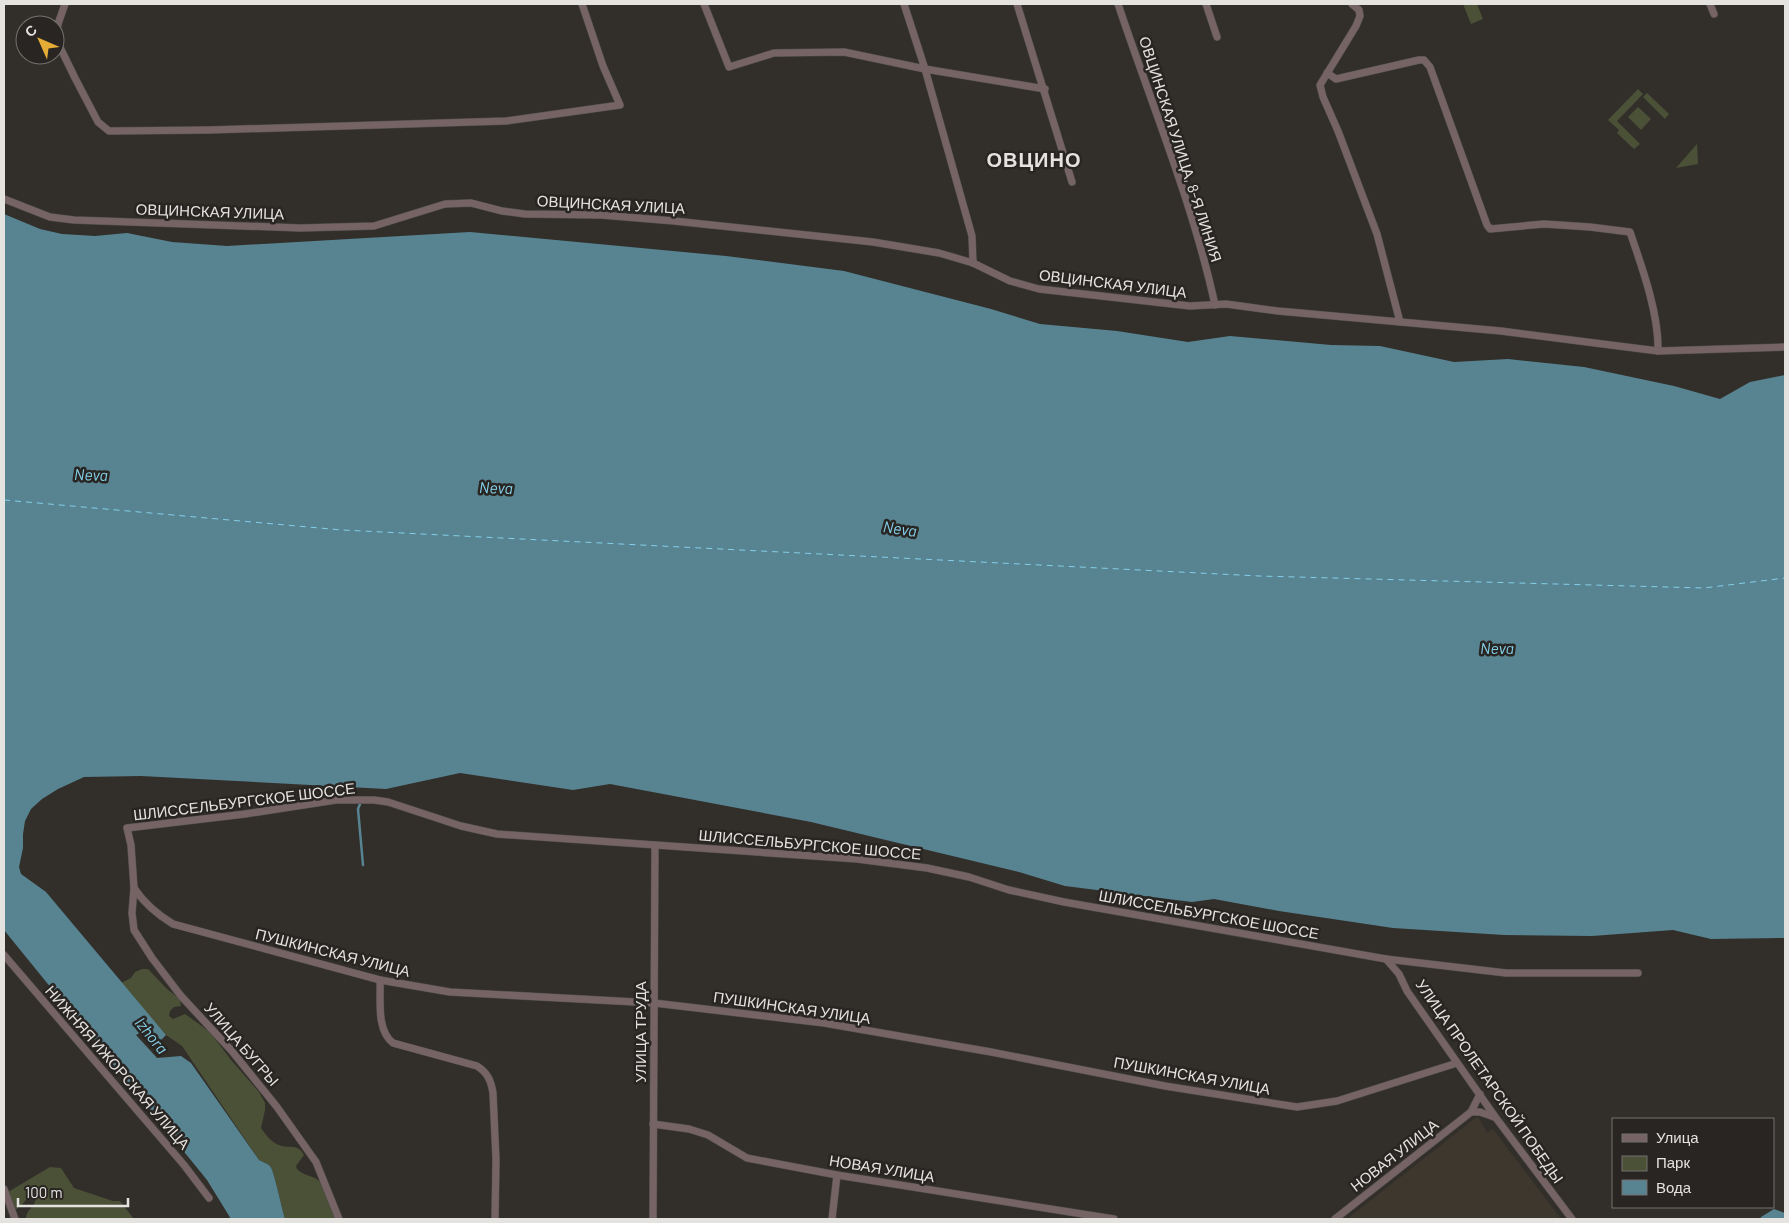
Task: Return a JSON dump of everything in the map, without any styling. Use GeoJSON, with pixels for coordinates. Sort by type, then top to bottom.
{"type":"FeatureCollection","features":[{"type":"Feature","properties":{"kind":"street"},"geometry":{"type":"LineString","coordinates":[[65,4],[58,24],[56,39],[74,78],[98,122],[109,132],[506,121],[620,105],[582,4]]}},
{"type":"Feature","properties":{"kind":"street"},"geometry":{"type":"LineString","coordinates":[[704,4],[729,67],[774,53],[844,52],[925,69],[1044,89]]}},
{"type":"Feature","properties":{"kind":"street"},"geometry":{"type":"LineString","coordinates":[[904,4],[925,69],[972,236],[973,263]]}},
{"type":"Feature","properties":{"kind":"street"},"geometry":{"type":"LineString","coordinates":[[1017,4],[1072,182]]}},
{"type":"Feature","properties":{"kind":"street","name":"ОВЦИНСКАЯ УЛИЦА, 8-Я ЛИНИЯ"},"geometry":{"type":"LineString","coordinates":[[1118,4],[1185,196],[1210,278],[1215,305]]}},
{"type":"Feature","properties":{"kind":"street"},"geometry":{"type":"LineString","coordinates":[[1206,4],[1217,37]]}},
{"type":"Feature","properties":{"kind":"street"},"geometry":{"type":"LineString","coordinates":[[1352,4],[1359,10],[1360,16],[1335,63],[1320,85],[1377,234],[1400,322]]}},
{"type":"Feature","properties":{"kind":"street"},"geometry":{"type":"LineString","coordinates":[[1710,4],[1714,14]]}},
{"type":"Feature","properties":{"kind":"street"},"geometry":{"type":"LineString","coordinates":[[1327,73],[1336,80],[1424,60],[1430,67],[1485,220],[1490,228],[1549,224],[1630,232],[1648,290],[1658,340],[1658,351]]}},
{"type":"Feature","properties":{"kind":"street","name":"ОВЦИНСКАЯ УЛИЦА"},"geometry":{"type":"LineString","coordinates":[[4,199],[50,217],[74,220],[300,228],[374,226],[445,204],[471,203],[502,211],[526,214],[600,215],[872,242],[940,253],[973,263],[1010,281],[1039,289],[1190,306],[1226,304],[1278,311],[1501,330],[1658,351],[1785,347]]}},
{"type":"Feature","properties":{"kind":"street","name":"ШЛИССЕЛЬБУРГСКОЕ ШОССЕ"},"geometry":{"type":"LineString","coordinates":[[127,828],[245,814],[336,800],[374,800],[388,802],[477,831],[528,837],[857,860],[927,868],[969,877],[1009,890],[1064,902],[1386,959],[1506,973],[1638,973]]}},
{"type":"Feature","properties":{"kind":"street","name":"УЛИЦА БУГРЫ"},"geometry":{"type":"LineString","coordinates":[[127,828],[131,845],[134,888],[132,913],[134,930],[152,958],[181,996],[231,1050],[277,1107],[316,1162],[339,1219]]}},
{"type":"Feature","properties":{"kind":"street","name":"УЛИЦА ТРУДА"},"geometry":{"type":"LineString","coordinates":[[653,1219],[655,845]]}},
{"type":"Feature","properties":{"kind":"street","name":"ПУШКИНСКАЯ УЛИЦА"},"geometry":{"type":"LineString","coordinates":[[134,888],[140,898],[174,924],[380,980],[450,992],[654,1003],[824,1023],[991,1052],[1165,1086],[1297,1107],[1337,1101],[1457,1063]]}},
{"type":"Feature","properties":{"kind":"street","name":"НИЖНЯЯ ИЖОРСКАЯ УЛИЦА"},"geometry":{"type":"LineString","coordinates":[[4,955],[184,1165],[209,1198]]}},
{"type":"Feature","properties":{"kind":"street","name":"УЛИЦА ПРОЛЕТАРСКОЙ ПОБЕДЫ"},"geometry":{"type":"LineString","coordinates":[[1386,959],[1399,974],[1407,991],[1496,1118],[1572,1219]]}},
{"type":"Feature","properties":{"kind":"street"},"geometry":{"type":"LineString","coordinates":[[380,980],[382,1024],[387,1038],[393,1043],[477,1066],[484,1071],[491,1082],[494,1093],[496,1160],[495,1219]]}},
{"type":"Feature","properties":{"kind":"street","name":"НОВАЯ УЛИЦА"},"geometry":{"type":"LineString","coordinates":[[1335,1219],[1471,1112],[1480,1094]]}},
{"type":"Feature","properties":{"kind":"street"},"geometry":{"type":"LineString","coordinates":[[1471,1112],[1480,1112],[1496,1118]]}},
{"type":"Feature","properties":{"kind":"street","name":"НОВАЯ УЛИЦА"},"geometry":{"type":"LineString","coordinates":[[654,1124],[689,1129],[708,1135],[746,1158],[837,1175],[1114,1219]]}},
{"type":"Feature","properties":{"kind":"street"},"geometry":{"type":"LineString","coordinates":[[832,1219],[837,1175]]}},
{"type":"Feature","properties":{"kind":"street"},"geometry":{"type":"LineString","coordinates":[[4,1189],[15,1219]]}},
{"type":"Feature","properties":{"kind":"shaded area"},"geometry":{"type":"Polygon","coordinates":[[[1478,1116],[1487,1133],[1493,1129],[1561,1219],[1347,1219],[1478,1116]]]}},
{"type":"Feature","properties":{"kind":"green space"},"geometry":{"type":"Polygon","coordinates":[[[1463,4],[1477,4],[1483,19],[1471,24],[1463,4]]]}},
{"type":"Feature","properties":{"kind":"green space"},"geometry":{"type":"Polygon","coordinates":[[[1638,89],[1643,94],[1617,121],[1640,144],[1634,149],[1617,133],[1619,130],[1608,120],[1638,89]]]}},
{"type":"Feature","properties":{"kind":"green space"},"geometry":{"type":"Polygon","coordinates":[[[1647,93],[1669,114],[1665,119],[1643,97],[1647,93]]]}},
{"type":"Feature","properties":{"kind":"green space"},"geometry":{"type":"Polygon","coordinates":[[[1638,107],[1651,119],[1641,130],[1628,117],[1638,107]]]}},
{"type":"Feature","properties":{"kind":"green space"},"geometry":{"type":"Polygon","coordinates":[[[1697,144],[1698,164],[1676,168],[1697,144]]]}},
{"type":"Feature","properties":{"kind":"green space"},"geometry":{"type":"Polygon","coordinates":[[[142,969],[148,969],[167,989],[180,999],[181,1006],[174,1007],[170,1011],[169,1016],[173,1019],[185,1014],[210,1032],[259,1092],[265,1103],[261,1128],[268,1138],[276,1144],[302,1151],[304,1155],[296,1166],[297,1169],[321,1183],[335,1219],[285,1219],[270,1166],[259,1160],[182,1046],[166,1035],[121,983],[142,969]]]}},
{"type":"Feature","properties":{"kind":"green space"},"geometry":{"type":"Polygon","coordinates":[[[50,1167],[61,1168],[74,1188],[113,1201],[120,1201],[134,1219],[26,1219],[27,1213],[34,1204],[36,1197],[29,1196],[15,1210],[8,1192],[50,1167]]]}},
{"type":"Feature","properties":{"kind":"water","name":"Neva"},"geometry":{"type":"Polygon","coordinates":[[[4,214],[40,229],[62,234],[95,236],[127,233],[172,242],[227,246],[470,232],[726,256],[844,271],[991,309],[1040,324],[1117,331],[1188,342],[1230,336],[1331,345],[1380,346],[1454,362],[1508,359],[1584,367],[1674,386],[1720,399],[1750,382],[1785,375],[1785,938],[1711,939],[1673,930],[1592,936],[1504,935],[1393,928],[1214,899],[1192,902],[1065,886],[1019,872],[811,822],[610,784],[573,790],[460,773],[386,789],[141,776],[84,777],[58,789],[31,809],[25,821],[23,834],[23,848],[19,867],[21,874],[46,892],[166,1035],[156,1045],[143,1031],[136,1035],[157,1058],[181,1056],[191,1063],[259,1160],[270,1166],[285,1219],[231,1219],[207,1180],[4,930],[4,214]]]}},
{"type":"Feature","properties":{"kind":"water"},"geometry":{"type":"Polygon","coordinates":[[[1774,1209],[1785,1213],[1785,1219],[1760,1219],[1761,1217],[1774,1209]]]}},
{"type":"Feature","properties":{"kind":"waterway"},"geometry":{"type":"LineString","coordinates":[[360,804],[358,809],[363,865]]}},
{"type":"Feature","properties":{"kind":"ferry route"},"geometry":{"type":"LineString","coordinates":[[4,500],[342,530],[1259,576],[1704,588],[1785,578]]}},
{"type":"Feature","properties":{"kind":"district","name":"ОВЦИНО"},"geometry":{"type":"Point","coordinates":[1034,159]}},
{"type":"Feature","properties":{"kind":"water label","name":"Izhora"},"geometry":{"type":"Point","coordinates":[152,1035]}}]}
